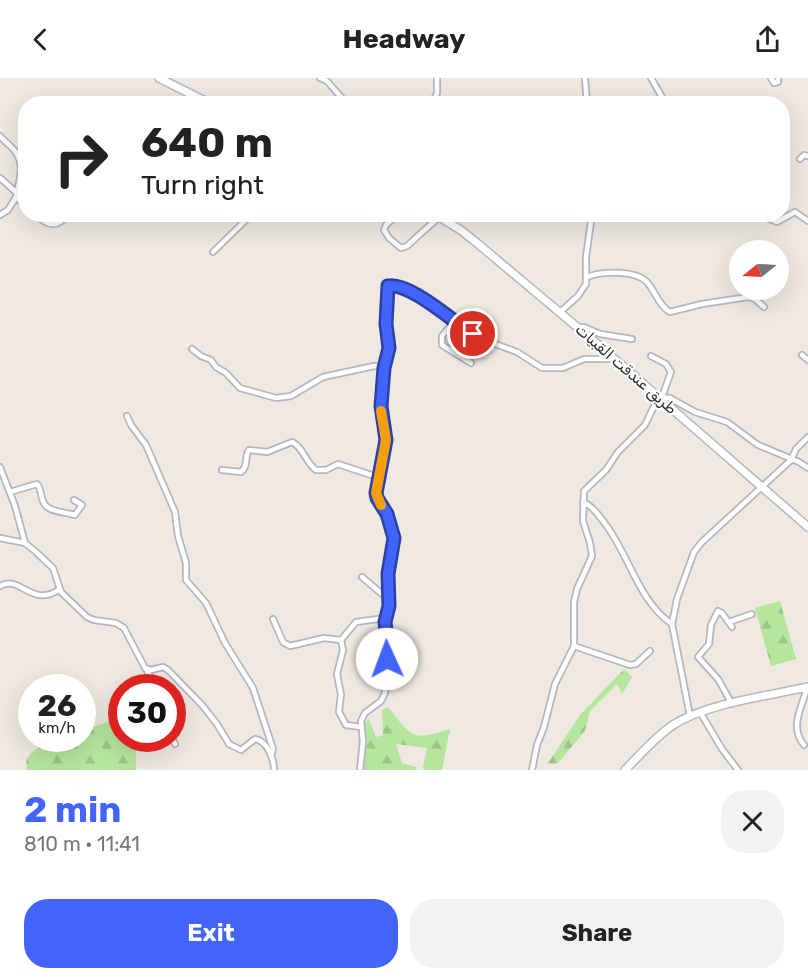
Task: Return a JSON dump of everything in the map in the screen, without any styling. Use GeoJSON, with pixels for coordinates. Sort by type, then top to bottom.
{"type":"FeatureCollection","features":[{"type":"Feature","properties":{"kind":"main road"},"geometry":{"type":"LineString","coordinates":[[159,78],[195,96]]}},
{"type":"Feature","properties":{"kind":"main road","name":"طريق عندقت القبيات"},"geometry":{"type":"LineString","coordinates":[[449,222],[615,359],[808,527]]}},
{"type":"Feature","properties":{"kind":"main road"},"geometry":{"type":"LineString","coordinates":[[625,770],[656,739],[690,716],[807,687]]}},
{"type":"Feature","properties":{"kind":"street"},"geometry":{"type":"LineString","coordinates":[[320,78],[326,80],[340,96]]}},
{"type":"Feature","properties":{"kind":"street"},"geometry":{"type":"LineString","coordinates":[[436,96],[437,78]]}},
{"type":"Feature","properties":{"kind":"street"},"geometry":{"type":"LineString","coordinates":[[585,78],[586,96]]}},
{"type":"Feature","properties":{"kind":"street"},"geometry":{"type":"LineString","coordinates":[[651,78],[661,96]]}},
{"type":"Feature","properties":{"kind":"street"},"geometry":{"type":"LineString","coordinates":[[771,78],[774,83],[778,82],[778,78]]}},
{"type":"Feature","properties":{"kind":"street"},"geometry":{"type":"LineString","coordinates":[[0,136],[14,149],[18,158]]}},
{"type":"Feature","properties":{"kind":"street"},"geometry":{"type":"LineString","coordinates":[[800,159],[804,155],[808,156]]}},
{"type":"Feature","properties":{"kind":"street"},"geometry":{"type":"LineString","coordinates":[[0,178],[16,195]]}},
{"type":"Feature","properties":{"kind":"street"},"geometry":{"type":"LineString","coordinates":[[0,215],[8,210],[16,195],[18,183]]}},
{"type":"Feature","properties":{"kind":"street"},"geometry":{"type":"LineString","coordinates":[[790,215],[796,212],[808,220]]}},
{"type":"Feature","properties":{"kind":"street"},"geometry":{"type":"LineString","coordinates":[[44,222],[54,225],[61,222]]}},
{"type":"Feature","properties":{"kind":"street"},"geometry":{"type":"LineString","coordinates":[[213,252],[244,222]]}},
{"type":"Feature","properties":{"kind":"street"},"geometry":{"type":"LineString","coordinates":[[389,222],[384,230],[389,238],[401,248],[407,246],[434,222]]}},
{"type":"Feature","properties":{"kind":"street"},"geometry":{"type":"LineString","coordinates":[[560,313],[582,290],[587,277],[586,257],[591,222]]}},
{"type":"Feature","properties":{"kind":"street"},"geometry":{"type":"LineString","coordinates":[[587,277],[609,272],[639,277],[647,283],[664,308],[670,312],[702,304],[748,297],[755,299],[764,307]]}},
{"type":"Feature","properties":{"kind":"street"},"geometry":{"type":"LineString","coordinates":[[360,770],[363,741],[361,727],[365,713],[381,701],[385,693],[388,648],[386,618],[390,601],[388,574],[394,538],[387,514],[376,496],[386,440],[381,408],[384,368],[389,348],[386,324],[388,285],[411,292],[454,322],[490,342],[518,352],[542,368],[562,368],[584,359],[615,359]]}},
{"type":"Feature","properties":{"kind":"street"},"geometry":{"type":"LineString","coordinates":[[454,322],[442,336],[442,345],[471,363]]}},
{"type":"Feature","properties":{"kind":"street"},"geometry":{"type":"LineString","coordinates":[[577,328],[584,327],[600,334],[632,339]]}},
{"type":"Feature","properties":{"kind":"street"},"geometry":{"type":"LineString","coordinates":[[192,349],[211,360],[240,388],[276,398],[291,396],[323,377],[374,366],[384,368]]}},
{"type":"Feature","properties":{"kind":"street"},"geometry":{"type":"LineString","coordinates":[[802,354],[808,360]]}},
{"type":"Feature","properties":{"kind":"street"},"geometry":{"type":"LineString","coordinates":[[532,770],[556,680],[574,646],[574,602],[577,589],[592,556],[583,521],[583,494],[586,488],[606,470],[618,452],[645,425],[671,372],[666,364],[651,356]]}},
{"type":"Feature","properties":{"kind":"street"},"geometry":{"type":"LineString","coordinates":[[658,396],[670,398],[695,412],[727,422],[758,445],[808,468]]}},
{"type":"Feature","properties":{"kind":"street"},"geometry":{"type":"LineString","coordinates":[[127,416],[130,425],[146,445],[175,512],[178,536],[186,563],[186,580],[206,603],[225,643],[253,688],[273,749],[271,756]]}},
{"type":"Feature","properties":{"kind":"street"},"geometry":{"type":"LineString","coordinates":[[690,716],[672,624],[676,599],[694,552],[791,460],[796,449],[808,437]]}},
{"type":"Feature","properties":{"kind":"street"},"geometry":{"type":"LineString","coordinates":[[222,470],[241,472],[245,469],[249,450],[267,452],[292,442],[298,445],[310,466],[316,470],[326,470],[338,464],[380,478]]}},
{"type":"Feature","properties":{"kind":"street"},"geometry":{"type":"LineString","coordinates":[[0,468],[10,492],[25,543]]}},
{"type":"Feature","properties":{"kind":"street"},"geometry":{"type":"LineString","coordinates":[[10,492],[37,484],[41,489],[45,506],[75,515],[82,506],[74,500]]}},
{"type":"Feature","properties":{"kind":"street"},"geometry":{"type":"LineString","coordinates":[[583,502],[594,510],[613,533],[647,598],[660,615],[672,624]]}},
{"type":"Feature","properties":{"kind":"street"},"geometry":{"type":"LineString","coordinates":[[0,538],[25,543],[53,568],[60,589],[87,617],[116,623],[124,628],[149,674]]}},
{"type":"Feature","properties":{"kind":"street"},"geometry":{"type":"LineString","coordinates":[[362,577],[390,601]]}},
{"type":"Feature","properties":{"kind":"street"},"geometry":{"type":"LineString","coordinates":[[0,586],[11,583],[21,586],[28,593],[41,595],[54,593],[60,589]]}},
{"type":"Feature","properties":{"kind":"street"},"geometry":{"type":"LineString","coordinates":[[732,627],[721,611],[716,612],[710,627],[709,644],[698,657],[718,679],[732,704]]}},
{"type":"Feature","properties":{"kind":"street"},"geometry":{"type":"LineString","coordinates":[[729,622],[752,614]]}},
{"type":"Feature","properties":{"kind":"street"},"geometry":{"type":"LineString","coordinates":[[341,640],[356,622],[386,618]]}},
{"type":"Feature","properties":{"kind":"street"},"geometry":{"type":"LineString","coordinates":[[273,619],[283,642],[288,646],[324,638],[341,640]]}},
{"type":"Feature","properties":{"kind":"street"},"geometry":{"type":"LineString","coordinates":[[341,640],[343,648],[337,674],[341,694],[339,712],[346,725],[361,727]]}},
{"type":"Feature","properties":{"kind":"street"},"geometry":{"type":"LineString","coordinates":[[574,646],[630,665],[636,663],[650,651]]}},
{"type":"Feature","properties":{"kind":"street"},"geometry":{"type":"LineString","coordinates":[[146,669],[161,667],[168,670],[202,705],[233,748],[241,750],[252,740],[258,738],[271,756],[274,770]]}},
{"type":"Feature","properties":{"kind":"street"},"geometry":{"type":"LineString","coordinates":[[804,745],[798,738],[796,726],[807,687]]}},
{"type":"Feature","properties":{"kind":"street"},"geometry":{"type":"LineString","coordinates":[[700,712],[722,749],[738,770]]}},
{"type":"Feature","properties":{"kind":"green space"},"geometry":{"type":"Polygon","coordinates":[[[780,601],[796,659],[771,666],[755,608],[780,601]]]}},
{"type":"Feature","properties":{"kind":"green space"},"geometry":{"type":"Polygon","coordinates":[[[624,669],[632,677],[622,694],[617,684],[590,711],[585,731],[558,763],[548,763],[580,715],[624,669]]]}},
{"type":"Feature","properties":{"kind":"green space"},"geometry":{"type":"Polygon","coordinates":[[[388,707],[408,731],[414,734],[427,735],[450,729],[442,770],[425,770],[423,767],[427,748],[396,744],[402,763],[416,767],[417,770],[362,770],[363,725],[369,719],[376,737],[383,735],[382,710],[388,707]]]}},
{"type":"Feature","properties":{"kind":"green space"},"geometry":{"type":"Polygon","coordinates":[[[108,722],[108,752],[136,752],[136,770],[27,770],[26,760],[32,752],[96,752],[96,726],[108,722]]]}},
{"type":"Feature","properties":{"kind":"slow traffic"},"geometry":{"type":"LineString","coordinates":[[381,411],[386,440],[376,493],[381,505]]}},
{"type":"Feature","properties":{"kind":"route"},"geometry":{"type":"LineString","coordinates":[[387,659],[385,622],[389,606],[388,574],[395,541],[387,514],[376,493],[386,440],[381,406],[384,368],[389,348],[386,324],[388,286],[411,292],[473,334]]}}]}
